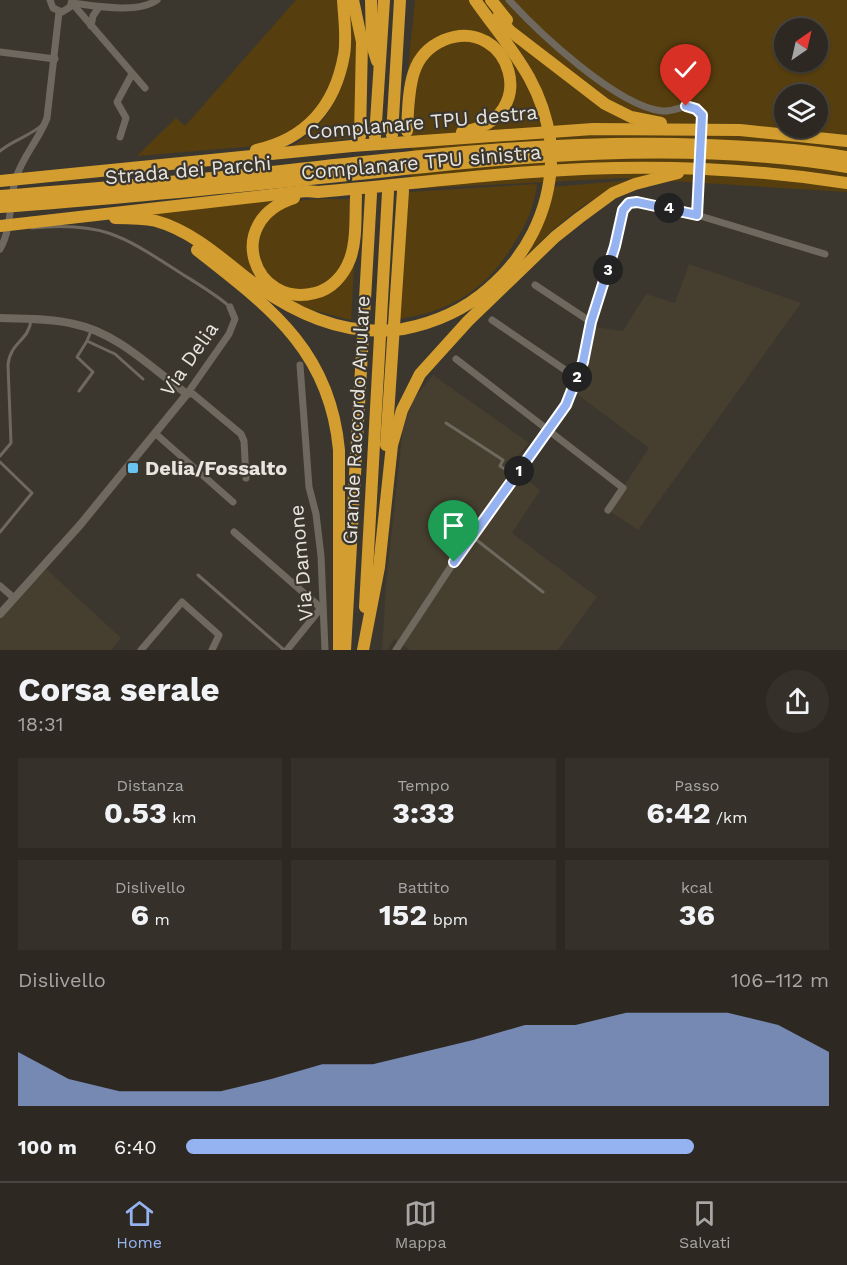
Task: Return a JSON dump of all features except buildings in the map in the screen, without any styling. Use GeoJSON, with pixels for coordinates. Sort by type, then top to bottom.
{"type":"FeatureCollection","features":[{"type":"Feature","properties":{"kind":"highway"},"geometry":{"type":"LineString","coordinates":[[199,162],[217,155],[270,147],[296,135],[307,127],[325,105],[332,92],[344,55],[343,0]]}},
{"type":"Feature","properties":{"kind":"highway"},"geometry":{"type":"LineString","coordinates":[[353,0],[362,42],[356,141]]}},
{"type":"Feature","properties":{"kind":"highway"},"geometry":{"type":"LineString","coordinates":[[370,0],[372,45],[380,68]]}},
{"type":"Feature","properties":{"kind":"highway"},"geometry":{"type":"LineString","coordinates":[[375,137],[384,0]]}},
{"type":"Feature","properties":{"kind":"highway"},"geometry":{"type":"LineString","coordinates":[[392,135],[400,0]]}},
{"type":"Feature","properties":{"kind":"highway"},"geometry":{"type":"LineString","coordinates":[[50,221],[135,219],[155,221],[184,234],[288,306],[312,318],[338,326],[366,330],[395,330],[424,324],[451,314],[472,302],[499,279],[517,258],[533,232],[543,207],[550,177],[551,153],[546,120],[537,90],[525,67],[475,0]]}},
{"type":"Feature","properties":{"kind":"highway"},"geometry":{"type":"LineString","coordinates":[[484,0],[510,31],[604,104],[631,117],[653,122],[715,125],[740,130]]}},
{"type":"Feature","properties":{"kind":"highway"},"geometry":{"type":"LineString","coordinates":[[490,0],[513,28],[540,53]]}},
{"type":"Feature","properties":{"kind":"highway"},"geometry":{"type":"LineString","coordinates":[[407,131],[414,74],[422,57],[438,42],[449,38],[468,36],[477,38],[495,49],[507,65],[510,83],[504,107],[491,122],[433,140]]}},
{"type":"Feature","properties":{"kind":"highway","name":"Complanare TPU destra"},"geometry":{"type":"LineString","coordinates":[[0,181],[199,162],[356,141],[433,140],[593,129],[740,130],[847,141]]}},
{"type":"Feature","properties":{"kind":"highway","name":"Strada dei Parchi"},"geometry":{"type":"LineString","coordinates":[[0,207],[33,199],[250,174],[349,169],[595,143],[772,147],[847,157]]}},
{"type":"Feature","properties":{"kind":"highway","name":"Strada dei Parchi"},"geometry":{"type":"LineString","coordinates":[[426,160],[644,153],[765,158],[847,167]]}},
{"type":"Feature","properties":{"kind":"highway","name":"Complanare TPU sinistra"},"geometry":{"type":"LineString","coordinates":[[7,230],[114,212],[306,191],[352,193],[426,181],[533,172],[648,167],[761,172],[847,183]]}},
{"type":"Feature","properties":{"kind":"highway"},"geometry":{"type":"LineString","coordinates":[[363,650],[379,567],[386,484],[397,423],[412,387],[435,356],[468,321],[555,237],[597,204],[613,193],[635,184],[694,169]]}},
{"type":"Feature","properties":{"kind":"highway"},"geometry":{"type":"LineString","coordinates":[[386,484],[384,472],[403,191]]}},
{"type":"Feature","properties":{"kind":"highway"},"geometry":{"type":"LineString","coordinates":[[318,192],[287,200],[271,208],[258,223],[253,242],[256,263],[266,280],[285,292],[305,296],[318,292],[337,280],[349,262],[352,252],[352,193]]}},
{"type":"Feature","properties":{"kind":"highway","name":"Grande Raccordo Anulare"},"geometry":{"type":"LineString","coordinates":[[363,650],[388,192]]}},
{"type":"Feature","properties":{"kind":"highway","name":"Grande Raccordo Anulare"},"geometry":{"type":"LineString","coordinates":[[345,650],[371,194]]}},
{"type":"Feature","properties":{"kind":"highway","name":"Strada dei Parchi"},"geometry":{"type":"LineString","coordinates":[[0,196],[33,199]]}},
{"type":"Feature","properties":{"kind":"highway"},"geometry":{"type":"LineString","coordinates":[[135,219],[173,234],[215,264],[293,335],[309,355],[320,375],[332,405],[339,450],[339,650]]}},
{"type":"Feature","properties":{"kind":"street"},"geometry":{"type":"LineString","coordinates":[[43,0],[50,0],[52,8],[59,12],[69,9],[72,2]]}},
{"type":"Feature","properties":{"kind":"street"},"geometry":{"type":"LineString","coordinates":[[72,2],[99,7],[135,7],[146,6],[157,0]]}},
{"type":"Feature","properties":{"kind":"street"},"geometry":{"type":"LineString","coordinates":[[509,0],[569,58],[620,93],[654,109],[670,111],[689,106],[702,115],[697,215]]}},
{"type":"Feature","properties":{"kind":"street"},"geometry":{"type":"LineString","coordinates":[[72,2],[145,88]]}},
{"type":"Feature","properties":{"kind":"street"},"geometry":{"type":"LineString","coordinates":[[91,26],[93,16],[99,7]]}},
{"type":"Feature","properties":{"kind":"street"},"geometry":{"type":"LineString","coordinates":[[0,249],[7,230],[14,181],[47,119],[59,12]]}},
{"type":"Feature","properties":{"kind":"street"},"geometry":{"type":"LineString","coordinates":[[0,52],[55,59]]}},
{"type":"Feature","properties":{"kind":"street"},"geometry":{"type":"LineString","coordinates":[[120,136],[126,118],[117,102],[132,74]]}},
{"type":"Feature","properties":{"kind":"street"},"geometry":{"type":"LineString","coordinates":[[406,650],[397,647],[566,405],[577,378],[625,207],[629,203],[637,202],[697,215],[825,254]]}},
{"type":"Feature","properties":{"kind":"street"},"geometry":{"type":"LineString","coordinates":[[535,285],[591,322]]}},
{"type":"Feature","properties":{"kind":"street","name":"Via Delia"},"geometry":{"type":"LineString","coordinates":[[0,614],[80,525],[187,394],[229,334],[235,318],[230,307]]}},
{"type":"Feature","properties":{"kind":"street"},"geometry":{"type":"LineString","coordinates":[[0,318],[71,323],[91,329],[129,350],[187,394],[193,394],[241,434],[244,441],[246,478]]}},
{"type":"Feature","properties":{"kind":"street"},"geometry":{"type":"LineString","coordinates":[[492,320],[577,378]]}},
{"type":"Feature","properties":{"kind":"street"},"geometry":{"type":"LineString","coordinates":[[456,359],[550,429],[555,436],[623,488],[608,510]]}},
{"type":"Feature","properties":{"kind":"street","name":"Via Damone"},"geometry":{"type":"LineString","coordinates":[[300,365],[309,487],[316,514],[321,556],[321,608],[325,650]]}},
{"type":"Feature","properties":{"kind":"street"},"geometry":{"type":"LineString","coordinates":[[156,434],[233,502]]}},
{"type":"Feature","properties":{"kind":"street"},"geometry":{"type":"LineString","coordinates":[[234,532],[321,608],[286,650]]}},
{"type":"Feature","properties":{"kind":"street"},"geometry":{"type":"LineString","coordinates":[[0,586],[14,598]]}},
{"type":"Feature","properties":{"kind":"street"},"geometry":{"type":"LineString","coordinates":[[141,650],[182,602],[219,635],[212,650]]}},
{"type":"Feature","properties":{"kind":"lane"},"geometry":{"type":"LineString","coordinates":[[0,151],[14,141],[34,132],[47,119]]}},
{"type":"Feature","properties":{"kind":"lane","name":"Via Delia"},"geometry":{"type":"LineString","coordinates":[[30,226],[70,226],[101,230],[112,234],[136,245],[230,307]]}},
{"type":"Feature","properties":{"kind":"lane"},"geometry":{"type":"LineString","coordinates":[[0,456],[11,443],[8,365],[10,354],[14,346],[27,334],[31,320]]}},
{"type":"Feature","properties":{"kind":"lane"},"geometry":{"type":"LineString","coordinates":[[79,391],[93,372],[77,357],[91,329]]}},
{"type":"Feature","properties":{"kind":"lane"},"geometry":{"type":"LineString","coordinates":[[87,341],[104,347],[143,379]]}},
{"type":"Feature","properties":{"kind":"lane"},"geometry":{"type":"LineString","coordinates":[[120,358],[129,350]]}},
{"type":"Feature","properties":{"kind":"lane"},"geometry":{"type":"LineString","coordinates":[[446,423],[503,460],[500,466],[515,476]]}},
{"type":"Feature","properties":{"kind":"lane"},"geometry":{"type":"LineString","coordinates":[[0,462],[32,493],[0,532]]}},
{"type":"Feature","properties":{"kind":"lane"},"geometry":{"type":"LineString","coordinates":[[472,537],[543,592]]}},
{"type":"Feature","properties":{"kind":"lane"},"geometry":{"type":"LineString","coordinates":[[198,575],[286,650]]}},
{"type":"Feature","properties":{"kind":"shaded area"},"geometry":{"type":"Polygon","coordinates":[[[296,0],[339,0],[339,41],[336,69],[326,97],[296,132],[257,146],[137,156],[176,118],[185,126],[296,0]]]}},
{"type":"Feature","properties":{"kind":"shaded area"},"geometry":{"type":"Polygon","coordinates":[[[349,0],[358,56],[354,137],[288,149],[309,135],[324,119],[341,85],[347,45],[349,0]]]}},
{"type":"Feature","properties":{"kind":"shaded area"},"geometry":{"type":"Polygon","coordinates":[[[415,0],[847,0],[847,192],[623,178],[410,189],[417,57],[408,69],[415,0]]]}},
{"type":"Feature","properties":{"kind":"shaded area"},"geometry":{"type":"Polygon","coordinates":[[[633,180],[601,195],[572,214],[520,262],[552,187],[633,180]]]}},
{"type":"Feature","properties":{"kind":"shaded area"},"geometry":{"type":"Polygon","coordinates":[[[537,184],[532,206],[520,234],[505,257],[481,284],[453,303],[436,310],[398,319],[409,192],[537,184]]]}},
{"type":"Feature","properties":{"kind":"shaded area"},"geometry":{"type":"Polygon","coordinates":[[[349,199],[348,250],[342,266],[335,275],[322,285],[305,291],[287,288],[273,279],[264,267],[259,252],[260,237],[266,223],[277,211],[307,200],[349,199]]]}},
{"type":"Feature","properties":{"kind":"shaded area"},"geometry":{"type":"Polygon","coordinates":[[[273,200],[257,217],[251,262],[298,300],[320,297],[355,251],[351,320],[301,307],[142,215],[273,200]]]}},
{"type":"Feature","properties":{"kind":"shaded area"},"geometry":{"type":"Polygon","coordinates":[[[689,264],[801,303],[638,530],[608,510],[649,448],[577,394],[594,327],[623,331],[646,294],[675,303],[689,264]]]}},
{"type":"Feature","properties":{"kind":"shaded area"},"geometry":{"type":"Polygon","coordinates":[[[433,375],[529,443],[509,466],[540,490],[512,533],[597,597],[558,650],[410,650],[394,639],[387,650],[382,650],[386,584],[403,428],[413,400],[433,375]]]}},
{"type":"Feature","properties":{"kind":"shaded area"},"geometry":{"type":"Polygon","coordinates":[[[46,569],[121,638],[111,650],[0,650],[0,619],[46,569]]]}},
{"type":"Feature","properties":{"kind":"place","name":"Delia/Fossalto"},"geometry":{"type":"Point","coordinates":[133,468]}},
{"type":"Feature","properties":{"kind":"route"},"geometry":{"type":"LineString","coordinates":[[454,562],[566,405],[583,362],[591,322],[615,246],[624,208],[629,203],[637,202],[697,215],[702,115],[692,106],[686,106]]}}]}
